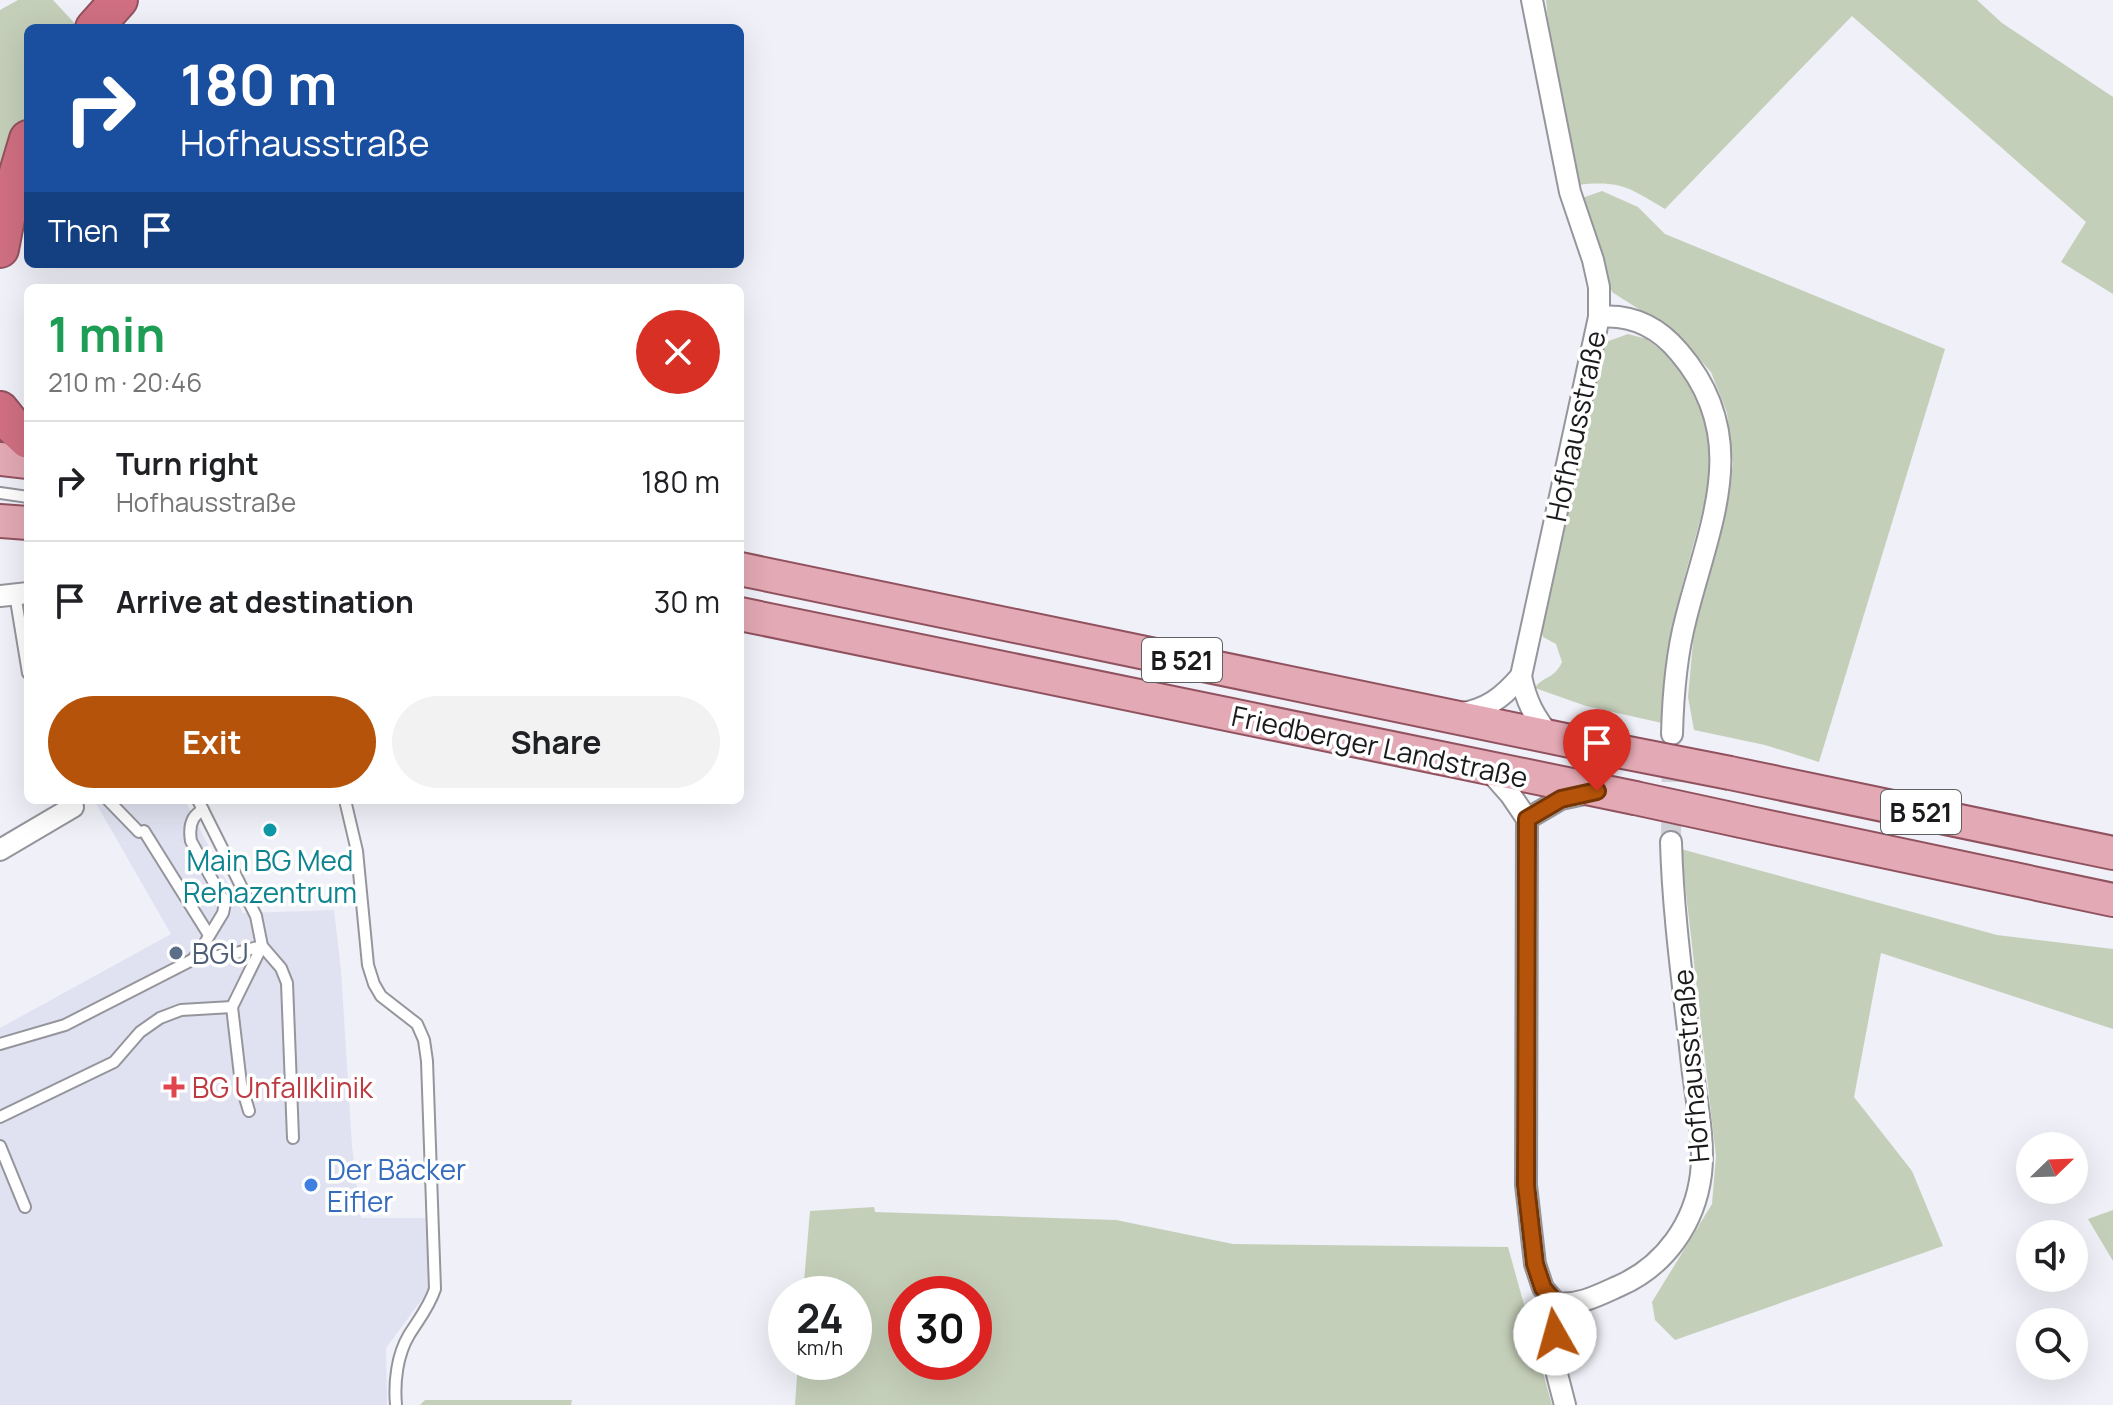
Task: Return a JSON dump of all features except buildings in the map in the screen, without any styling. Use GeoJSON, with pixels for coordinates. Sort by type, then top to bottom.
{"type":"FeatureCollection","features":[{"type":"Feature","properties":{"kind":"highway"},"geometry":{"type":"LineString","coordinates":[[98,24],[119,0]]}},
{"type":"Feature","properties":{"kind":"highway"},"geometry":{"type":"LineString","coordinates":[[0,249],[24,152]]}},
{"type":"Feature","properties":{"kind":"highway"},"geometry":{"type":"LineString","coordinates":[[0,410],[12,425],[13,457]]}},
{"type":"Feature","properties":{"kind":"main road"},"geometry":{"type":"LineString","coordinates":[[0,521],[24,523]]}},
{"type":"Feature","properties":{"kind":"main road","name":"Friedberger Landstraße"},"geometry":{"type":"LineString","coordinates":[[744,570],[2113,853]]}},
{"type":"Feature","properties":{"kind":"main road","name":"Friedberger Landstraße"},"geometry":{"type":"LineString","coordinates":[[744,615],[2113,900]]}},
{"type":"Feature","properties":{"kind":"street","name":"Hofhausstraße"},"geometry":{"type":"LineString","coordinates":[[1532,0],[1570,192],[1599,287],[1599,317],[1521,676],[1534,718],[1551,737]]}},
{"type":"Feature","properties":{"kind":"street","name":"Hofhausstraße"},"geometry":{"type":"LineString","coordinates":[[1599,317],[1621,315],[1669,339],[1695,370],[1715,410],[1721,441],[1722,469],[1676,672],[1672,734]]}},
{"type":"Feature","properties":{"kind":"street"},"geometry":{"type":"LineString","coordinates":[[1452,715],[1477,711],[1495,702],[1521,676]]}},
{"type":"Feature","properties":{"kind":"street"},"geometry":{"type":"LineString","coordinates":[[1487,768],[1527,819],[1526,1185],[1535,1264],[1543,1288],[1556,1303],[1557,1374],[1565,1405]]}},
{"type":"Feature","properties":{"kind":"street"},"geometry":{"type":"LineString","coordinates":[[1527,819],[1561,799],[1597,791]]}},
{"type":"Feature","properties":{"kind":"street"},"geometry":{"type":"LineString","coordinates":[[0,850],[73,807]]}},
{"type":"Feature","properties":{"kind":"street","name":"Hofhausstraße"},"geometry":{"type":"LineString","coordinates":[[1556,1303],[1577,1303],[1625,1284],[1644,1274],[1669,1252],[1689,1216],[1701,1174],[1700,1134],[1674,910],[1671,842]]}},
{"type":"Feature","properties":{"kind":"lane"},"geometry":{"type":"LineString","coordinates":[[0,493],[24,496]]}},
{"type":"Feature","properties":{"kind":"lane"},"geometry":{"type":"LineString","coordinates":[[14,594],[24,650]]}},
{"type":"Feature","properties":{"kind":"lane"},"geometry":{"type":"LineString","coordinates":[[112,804],[142,832],[209,935]]}},
{"type":"Feature","properties":{"kind":"lane"},"geometry":{"type":"LineString","coordinates":[[346,804],[357,851],[368,965],[381,996],[417,1024],[424,1040],[427,1061],[435,1289],[429,1306],[401,1351],[396,1405]]}},
{"type":"Feature","properties":{"kind":"lane"},"geometry":{"type":"LineString","coordinates":[[0,1044],[65,1025],[192,960],[200,951],[223,913],[225,903],[191,841],[189,831],[200,805]]}},
{"type":"Feature","properties":{"kind":"lane"},"geometry":{"type":"LineString","coordinates":[[200,805],[256,916],[262,946],[281,968],[287,983],[293,1138]]}},
{"type":"Feature","properties":{"kind":"lane"},"geometry":{"type":"LineString","coordinates":[[200,951],[206,956],[218,956],[262,946]]}},
{"type":"Feature","properties":{"kind":"lane"},"geometry":{"type":"LineString","coordinates":[[249,1111],[241,1084],[232,1007],[262,946]]}},
{"type":"Feature","properties":{"kind":"lane"},"geometry":{"type":"LineString","coordinates":[[0,1117],[114,1062],[140,1032],[160,1018],[195,1007],[232,1007]]}},
{"type":"Feature","properties":{"kind":"lane"},"geometry":{"type":"LineString","coordinates":[[0,1146],[25,1207]]}},
{"type":"Feature","properties":{"kind":"shaded area","name":"BG Unfallklinik"},"geometry":{"type":"Polygon","coordinates":[[[96,804],[187,804],[243,913],[334,910],[341,970],[352,1146],[361,1218],[425,1218],[432,1286],[386,1348],[387,1405],[0,1405],[0,1028],[171,934],[96,804]]]}},
{"type":"Feature","properties":{"kind":"green space"},"geometry":{"type":"Polygon","coordinates":[[[18,0],[53,0],[75,24],[24,24],[24,129],[0,198],[0,10],[18,0]]]}},
{"type":"Feature","properties":{"kind":"green space"},"geometry":{"type":"Polygon","coordinates":[[[1546,0],[1977,0],[2002,23],[2113,97],[2113,294],[2061,262],[2086,222],[1852,16],[1665,209],[1624,187],[1578,185],[1553,74],[1546,0]]]}},
{"type":"Feature","properties":{"kind":"green space"},"geometry":{"type":"Polygon","coordinates":[[[1602,191],[1638,207],[1665,234],[1945,349],[1819,762],[1765,745],[1694,730],[1688,697],[1694,631],[1726,505],[1733,464],[1727,413],[1711,372],[1676,333],[1612,292],[1582,198],[1602,191]]]}},
{"type":"Feature","properties":{"kind":"green space"},"geometry":{"type":"Polygon","coordinates":[[[1628,334],[1647,339],[1672,359],[1694,392],[1713,436],[1711,480],[1681,590],[1662,723],[1586,706],[1535,688],[1562,662],[1556,644],[1543,637],[1541,629],[1603,343],[1628,334]]]}},
{"type":"Feature","properties":{"kind":"green space"},"geometry":{"type":"Polygon","coordinates":[[[1681,849],[1997,935],[2113,949],[2113,1029],[1881,953],[1854,1097],[1912,1171],[1943,1246],[1675,1340],[1655,1320],[1652,1302],[1712,1204],[1716,1156],[1681,849]]]}},
{"type":"Feature","properties":{"kind":"green space"},"geometry":{"type":"Polygon","coordinates":[[[874,1207],[875,1212],[1116,1220],[1233,1244],[1508,1247],[1552,1405],[795,1405],[797,1380],[872,1380],[872,1276],[805,1276],[810,1211],[874,1207]]]}},
{"type":"Feature","properties":{"kind":"green space"},"geometry":{"type":"Polygon","coordinates":[[[2113,1210],[2113,1261],[2088,1219],[2113,1210]]]}},
{"type":"Feature","properties":{"kind":"green space"},"geometry":{"type":"Polygon","coordinates":[[[425,1400],[572,1400],[571,1405],[420,1405],[425,1400]]]}},
{"type":"Feature","properties":{"kind":"tunnel"},"geometry":{"type":"LineString","coordinates":[[1671,842],[1672,750]]}},
{"type":"Feature","properties":{"kind":"place","name":"Main BG Med Rehazentrum"},"geometry":{"type":"Point","coordinates":[270,830]}},
{"type":"Feature","properties":{"kind":"place","name":"BGU"},"geometry":{"type":"Point","coordinates":[176,953]}},
{"type":"Feature","properties":{"kind":"place","name":"BG Unfallklinik"},"geometry":{"type":"Point","coordinates":[174,1087]}},
{"type":"Feature","properties":{"kind":"place","name":"Der Bäcker Eifler"},"geometry":{"type":"Point","coordinates":[311,1185]}},
{"type":"Feature","properties":{"kind":"route"},"geometry":{"type":"LineString","coordinates":[[1555,1334],[1556,1303],[1543,1288],[1535,1264],[1526,1185],[1527,819],[1561,799],[1597,791]]}}]}
